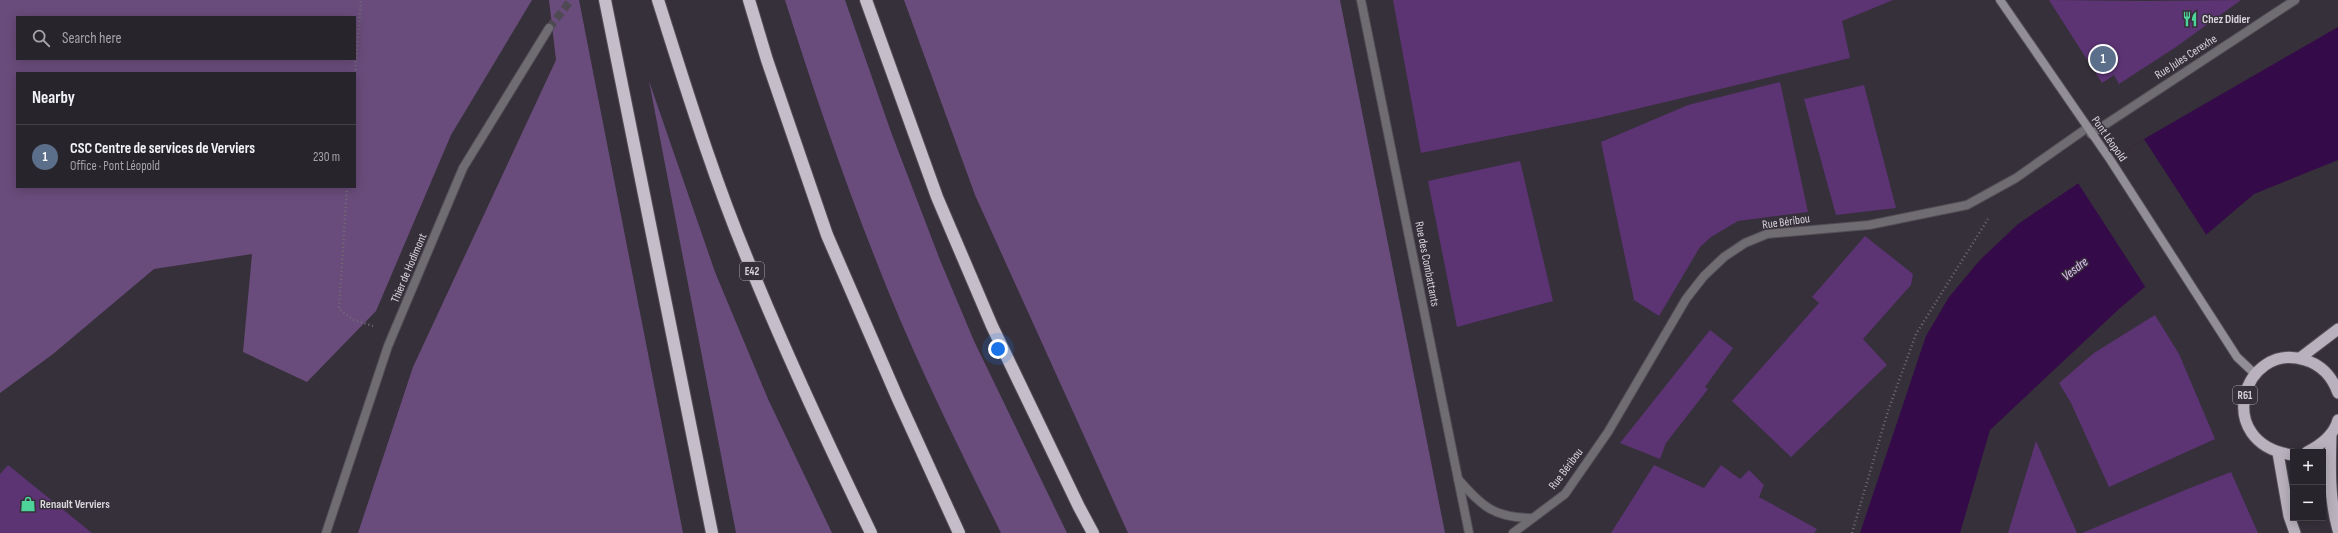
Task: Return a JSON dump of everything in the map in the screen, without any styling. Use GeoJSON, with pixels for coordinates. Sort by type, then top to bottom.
{"type":"FeatureCollection","features":[{"type":"Feature","properties":{"kind":"highway"},"geometry":{"type":"LineString","coordinates":[[605,0],[712,533]]}},
{"type":"Feature","properties":{"kind":"highway","name":"E42"},"geometry":{"type":"LineString","coordinates":[[658,0],[691,105],[748,262],[825,439],[871,533]]}},
{"type":"Feature","properties":{"kind":"highway"},"geometry":{"type":"LineString","coordinates":[[749,0],[827,235],[898,399],[959,533]]}},
{"type":"Feature","properties":{"kind":"highway"},"geometry":{"type":"LineString","coordinates":[[866,0],[937,197],[986,312],[1079,507],[1093,533]]}},
{"type":"Feature","properties":{"kind":"highway"},"geometry":{"type":"LineString","coordinates":[[2300,358],[2338,328]]}},
{"type":"Feature","properties":{"kind":"highway","name":"R61"},"geometry":{"type":"LineString","coordinates":[[2290,455],[2278,453],[2264,446],[2252,434],[2245,420],[2243,403],[2247,387],[2255,374],[2268,363],[2284,358],[2300,358],[2314,362],[2326,371],[2334,383],[2338,393]]}},
{"type":"Feature","properties":{"kind":"highway"},"geometry":{"type":"LineString","coordinates":[[2313,449],[2321,445],[2331,434],[2338,420]]}},
{"type":"Feature","properties":{"kind":"highway"},"geometry":{"type":"LineString","coordinates":[[2331,434],[2330,468],[2332,504],[2338,530]]}},
{"type":"Feature","properties":{"kind":"highway"},"geometry":{"type":"LineString","coordinates":[[2278,453],[2289,516],[2295,533]]}},
{"type":"Feature","properties":{"kind":"main road","name":"Pont Léopold"},"geometry":{"type":"LineString","coordinates":[[2000,0],[2111,161],[2237,357],[2255,374]]}},
{"type":"Feature","properties":{"kind":"street","name":"Rue des Combattants"},"geometry":{"type":"LineString","coordinates":[[1361,0],[1468,533]]}},
{"type":"Feature","properties":{"kind":"street","name":"Rue Jules Cerexhe"},"geometry":{"type":"LineString","coordinates":[[2089,131],[2295,0]]}},
{"type":"Feature","properties":{"kind":"street","name":"Thier de Hodimont"},"geometry":{"type":"LineString","coordinates":[[326,533],[388,346],[463,168],[549,28]]}},
{"type":"Feature","properties":{"kind":"street","name":"Rue Béribou"},"geometry":{"type":"LineString","coordinates":[[1513,533],[1565,494],[1608,432],[1686,299],[1704,276],[1724,257],[1745,243],[1767,234],[1868,225],[1967,205],[2016,178],[2089,131]]}},
{"type":"Feature","properties":{"kind":"street"},"geometry":{"type":"LineString","coordinates":[[1457,479],[1479,502],[1498,514],[1511,518],[1533,518]]}},
{"type":"Feature","properties":{"kind":"path"},"geometry":{"type":"LineString","coordinates":[[355,72],[361,0]]}},
{"type":"Feature","properties":{"kind":"path"},"geometry":{"type":"LineString","coordinates":[[347,188],[339,309],[354,320],[395,332]]}},
{"type":"Feature","properties":{"kind":"path"},"geometry":{"type":"LineString","coordinates":[[1852,533],[1888,411],[1916,334],[1963,256],[1989,217]]}},
{"type":"Feature","properties":{"kind":"shaded area"},"geometry":{"type":"Polygon","coordinates":[[[0,0],[532,0],[451,135],[376,311],[307,382],[243,352],[252,254],[154,269],[53,354],[0,393],[0,0]]]}},
{"type":"Feature","properties":{"kind":"shaded area"},"geometry":{"type":"Polygon","coordinates":[[[549,0],[579,0],[683,533],[358,533],[413,367],[556,60],[549,0]]]}},
{"type":"Feature","properties":{"kind":"shaded area"},"geometry":{"type":"Polygon","coordinates":[[[785,0],[845,0],[891,132],[940,260],[974,341],[1067,533],[1001,533],[929,384],[889,293],[834,148],[785,0]]]}},
{"type":"Feature","properties":{"kind":"shaded area"},"geometry":{"type":"Polygon","coordinates":[[[904,0],[1340,0],[1445,533],[1128,533],[975,195],[904,0]]]}},
{"type":"Feature","properties":{"kind":"shaded area"},"geometry":{"type":"Polygon","coordinates":[[[649,81],[715,272],[768,399],[832,533],[736,533],[649,81]]]}},
{"type":"Feature","properties":{"kind":"water","name":"Vesdre"},"geometry":{"type":"Polygon","coordinates":[[[2338,27],[2338,160],[2254,194],[2119,309],[1990,430],[1960,533],[1860,533],[1926,336],[1949,297],[1980,260],[2018,224],[2144,139],[2338,27]]]}},
{"type":"Feature","properties":{"kind":"pier"},"geometry":{"type":"Polygon","coordinates":[[[2144,139],[2207,236],[2146,288],[2078,183],[2144,139]]]}},
{"type":"Feature","properties":{"kind":"building"},"geometry":{"type":"Polygon","coordinates":[[[1393,0],[1893,0],[1842,21],[1850,58],[1598,118],[1421,153],[1393,0]]]}},
{"type":"Feature","properties":{"kind":"building"},"geometry":{"type":"Polygon","coordinates":[[[2049,0],[2241,0],[2176,47],[2119,84],[2114,75],[2102,83],[2049,0]]]}},
{"type":"Feature","properties":{"kind":"building"},"geometry":{"type":"Polygon","coordinates":[[[1780,82],[1808,212],[1738,221],[1711,237],[1700,247],[1659,316],[1634,300],[1601,142],[1688,105],[1780,82]]]}},
{"type":"Feature","properties":{"kind":"building"},"geometry":{"type":"Polygon","coordinates":[[[1864,85],[1896,208],[1836,215],[1804,99],[1864,85]]]}},
{"type":"Feature","properties":{"kind":"building"},"geometry":{"type":"Polygon","coordinates":[[[1520,161],[1553,301],[1457,327],[1428,181],[1520,161]]]}},
{"type":"Feature","properties":{"kind":"building"},"geometry":{"type":"Polygon","coordinates":[[[1865,236],[1913,274],[1911,285],[1863,339],[1887,365],[1791,457],[1732,401],[1819,303],[1812,297],[1865,236]]]}},
{"type":"Feature","properties":{"kind":"building"},"geometry":{"type":"Polygon","coordinates":[[[2155,315],[2179,354],[2215,439],[2109,487],[2071,403],[2059,383],[2094,353],[2155,315]]]}},
{"type":"Feature","properties":{"kind":"building"},"geometry":{"type":"Polygon","coordinates":[[[1710,330],[1733,348],[1705,387],[1708,389],[1666,443],[1660,459],[1620,443],[1710,330]]]}},
{"type":"Feature","properties":{"kind":"building"},"geometry":{"type":"Polygon","coordinates":[[[2036,441],[2077,533],[2008,533],[2036,441]]]}},
{"type":"Feature","properties":{"kind":"building","name":"Renault Verviers"},"geometry":{"type":"Polygon","coordinates":[[[8,465],[92,533],[0,533],[0,474],[8,465]]]}},
{"type":"Feature","properties":{"kind":"building"},"geometry":{"type":"Polygon","coordinates":[[[1654,465],[1704,488],[1721,465],[1740,479],[1749,470],[1764,485],[1759,497],[1817,529],[1814,533],[1611,533],[1654,465]]]}},
{"type":"Feature","properties":{"kind":"building"},"geometry":{"type":"Polygon","coordinates":[[[2231,472],[2258,533],[2082,533],[2190,488],[2231,472]]]}},
{"type":"Feature","properties":{"kind":"tunnel"},"geometry":{"type":"LineString","coordinates":[[549,28],[571,0]]}},
{"type":"Feature","properties":{"kind":"place","name":"Chez Didier"},"geometry":{"type":"Point","coordinates":[2190,19]}},
{"type":"Feature","properties":{"kind":"place","name":"CSC Centre de services de Verviers"},"geometry":{"type":"Point","coordinates":[2103,59]}},
{"type":"Feature","properties":{"kind":"place","name":"Renault Verviers"},"geometry":{"type":"Point","coordinates":[28,504]}}]}
